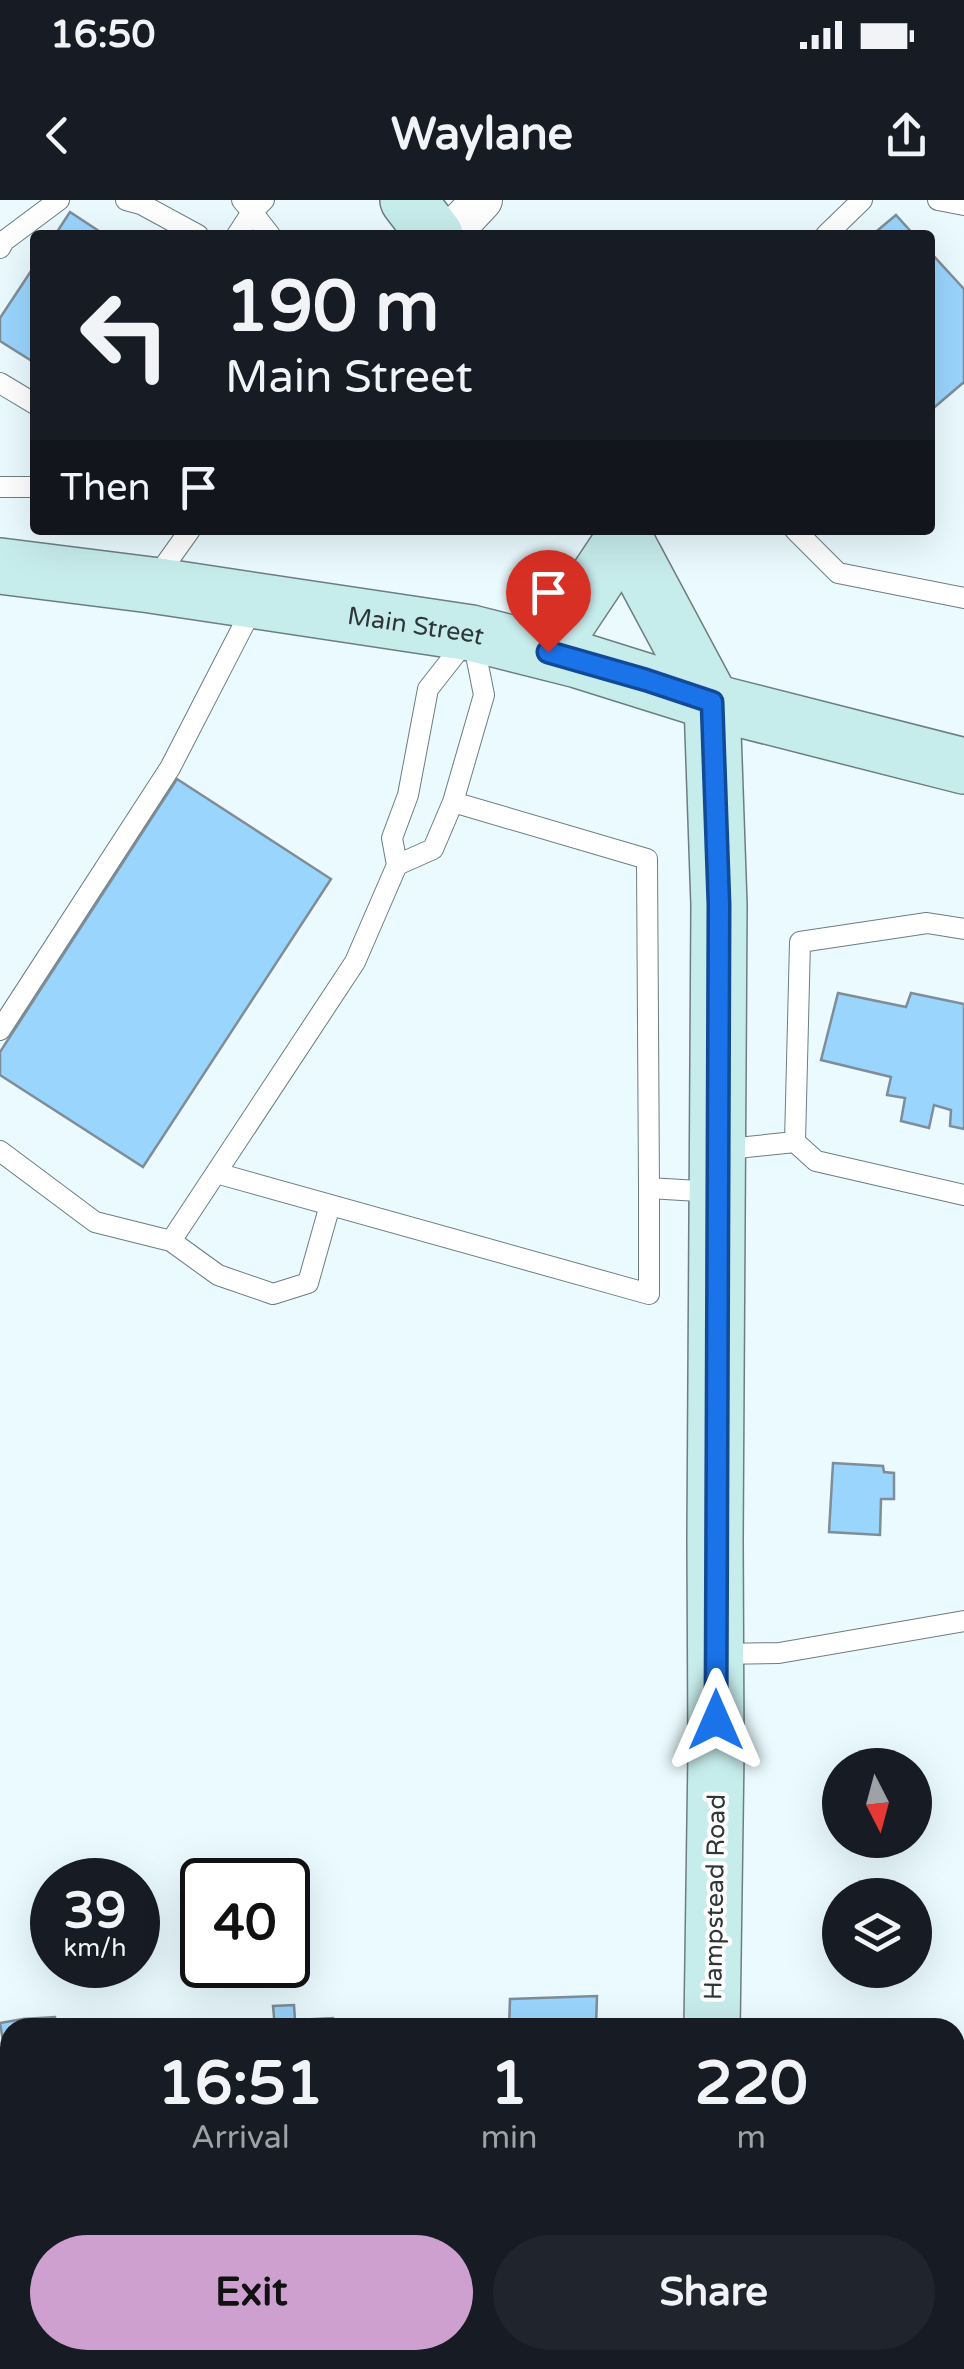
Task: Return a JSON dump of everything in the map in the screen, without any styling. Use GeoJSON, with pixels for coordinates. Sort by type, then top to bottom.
{"type":"FeatureCollection","features":[{"type":"Feature","properties":{"kind":"main road"},"geometry":{"type":"LineString","coordinates":[[408,200],[432,230]]}},
{"type":"Feature","properties":{"kind":"main road"},"geometry":{"type":"LineString","coordinates":[[548,652],[621,535]]}},
{"type":"Feature","properties":{"kind":"main road","name":"Hampstead Road"},"geometry":{"type":"LineString","coordinates":[[623,535],[712,702],[719,905],[712,2018]]}},
{"type":"Feature","properties":{"kind":"main road","name":"Main Street"},"geometry":{"type":"LineString","coordinates":[[0,566],[151,584],[471,633],[712,702],[964,766]]}},
{"type":"Feature","properties":{"kind":"street"},"geometry":{"type":"LineString","coordinates":[[453,230],[482,200]]}},
{"type":"Feature","properties":{"kind":"lane"},"geometry":{"type":"LineString","coordinates":[[0,248],[59,200]]}},
{"type":"Feature","properties":{"kind":"lane"},"geometry":{"type":"LineString","coordinates":[[126,200],[189,230]]}},
{"type":"Feature","properties":{"kind":"lane"},"geometry":{"type":"LineString","coordinates":[[831,230],[862,200]]}},
{"type":"Feature","properties":{"kind":"lane"},"geometry":{"type":"LineString","coordinates":[[938,200],[964,205]]}},
{"type":"Feature","properties":{"kind":"lane"},"geometry":{"type":"LineString","coordinates":[[240,230],[253,204]]}},
{"type":"Feature","properties":{"kind":"lane"},"geometry":{"type":"LineString","coordinates":[[253,204],[267,230]]}},
{"type":"Feature","properties":{"kind":"lane"},"geometry":{"type":"LineString","coordinates":[[0,383],[30,401]]}},
{"type":"Feature","properties":{"kind":"lane"},"geometry":{"type":"LineString","coordinates":[[0,488],[30,487]]}},
{"type":"Feature","properties":{"kind":"lane"},"geometry":{"type":"LineString","coordinates":[[151,584],[186,535]]}},
{"type":"Feature","properties":{"kind":"lane"},"geometry":{"type":"LineString","coordinates":[[800,535],[838,574],[964,598]]}},
{"type":"Feature","properties":{"kind":"lane"},"geometry":{"type":"LineString","coordinates":[[0,1030],[170,768],[257,601]]}},
{"type":"Feature","properties":{"kind":"lane"},"geometry":{"type":"LineString","coordinates":[[398,865],[433,849],[453,802],[484,695],[471,633]]}},
{"type":"Feature","properties":{"kind":"lane"},"geometry":{"type":"LineString","coordinates":[[170,1241],[355,962],[398,865],[392,838],[408,795],[428,689],[471,633]]}},
{"type":"Feature","properties":{"kind":"lane"},"geometry":{"type":"LineString","coordinates":[[216,1172],[649,1294],[647,859],[453,802]]}},
{"type":"Feature","properties":{"kind":"lane"},"geometry":{"type":"LineString","coordinates":[[964,930],[927,923],[800,942],[795,1142],[816,1161],[964,1195]]}},
{"type":"Feature","properties":{"kind":"lane"},"geometry":{"type":"LineString","coordinates":[[649,1188],[717,1171],[795,1142]]}},
{"type":"Feature","properties":{"kind":"lane"},"geometry":{"type":"LineString","coordinates":[[0,1151],[94,1222],[170,1241],[218,1275],[272,1294],[308,1284],[330,1205]]}},
{"type":"Feature","properties":{"kind":"lane"},"geometry":{"type":"LineString","coordinates":[[715,1654],[779,1653],[964,1621]]}},
{"type":"Feature","properties":{"kind":"building"},"geometry":{"type":"Polygon","coordinates":[[[70,212],[97,230],[58,230],[70,212]]]}},
{"type":"Feature","properties":{"kind":"building"},"geometry":{"type":"Polygon","coordinates":[[[896,215],[910,230],[878,230],[896,215]]]}},
{"type":"Feature","properties":{"kind":"building"},"geometry":{"type":"Polygon","coordinates":[[[935,257],[964,289],[964,382],[935,407],[935,257]]]}},
{"type":"Feature","properties":{"kind":"building"},"geometry":{"type":"Polygon","coordinates":[[[30,273],[30,360],[0,341],[0,318],[30,273]]]}},
{"type":"Feature","properties":{"kind":"building"},"geometry":{"type":"Polygon","coordinates":[[[177,779],[331,879],[143,1167],[0,1075],[0,1052],[177,779]]]}},
{"type":"Feature","properties":{"kind":"building"},"geometry":{"type":"Polygon","coordinates":[[[838,993],[906,1007],[911,993],[964,1004],[964,1129],[950,1126],[951,1110],[934,1105],[929,1128],[901,1121],[905,1098],[887,1095],[891,1077],[821,1060],[838,993]]]}},
{"type":"Feature","properties":{"kind":"building"},"geometry":{"type":"Polygon","coordinates":[[[833,1463],[883,1466],[884,1472],[894,1473],[894,1499],[881,1499],[880,1535],[829,1532],[833,1463]]]}},
{"type":"Feature","properties":{"kind":"building"},"geometry":{"type":"Polygon","coordinates":[[[597,1996],[596,2018],[509,2018],[510,1999],[597,1996]]]}},
{"type":"Feature","properties":{"kind":"building"},"geometry":{"type":"Polygon","coordinates":[[[294,2005],[295,2018],[274,2018],[273,2006],[294,2005]]]}},
{"type":"Feature","properties":{"kind":"route"},"geometry":{"type":"LineString","coordinates":[[548,652],[712,702],[719,905],[716,1720]]}}]}
